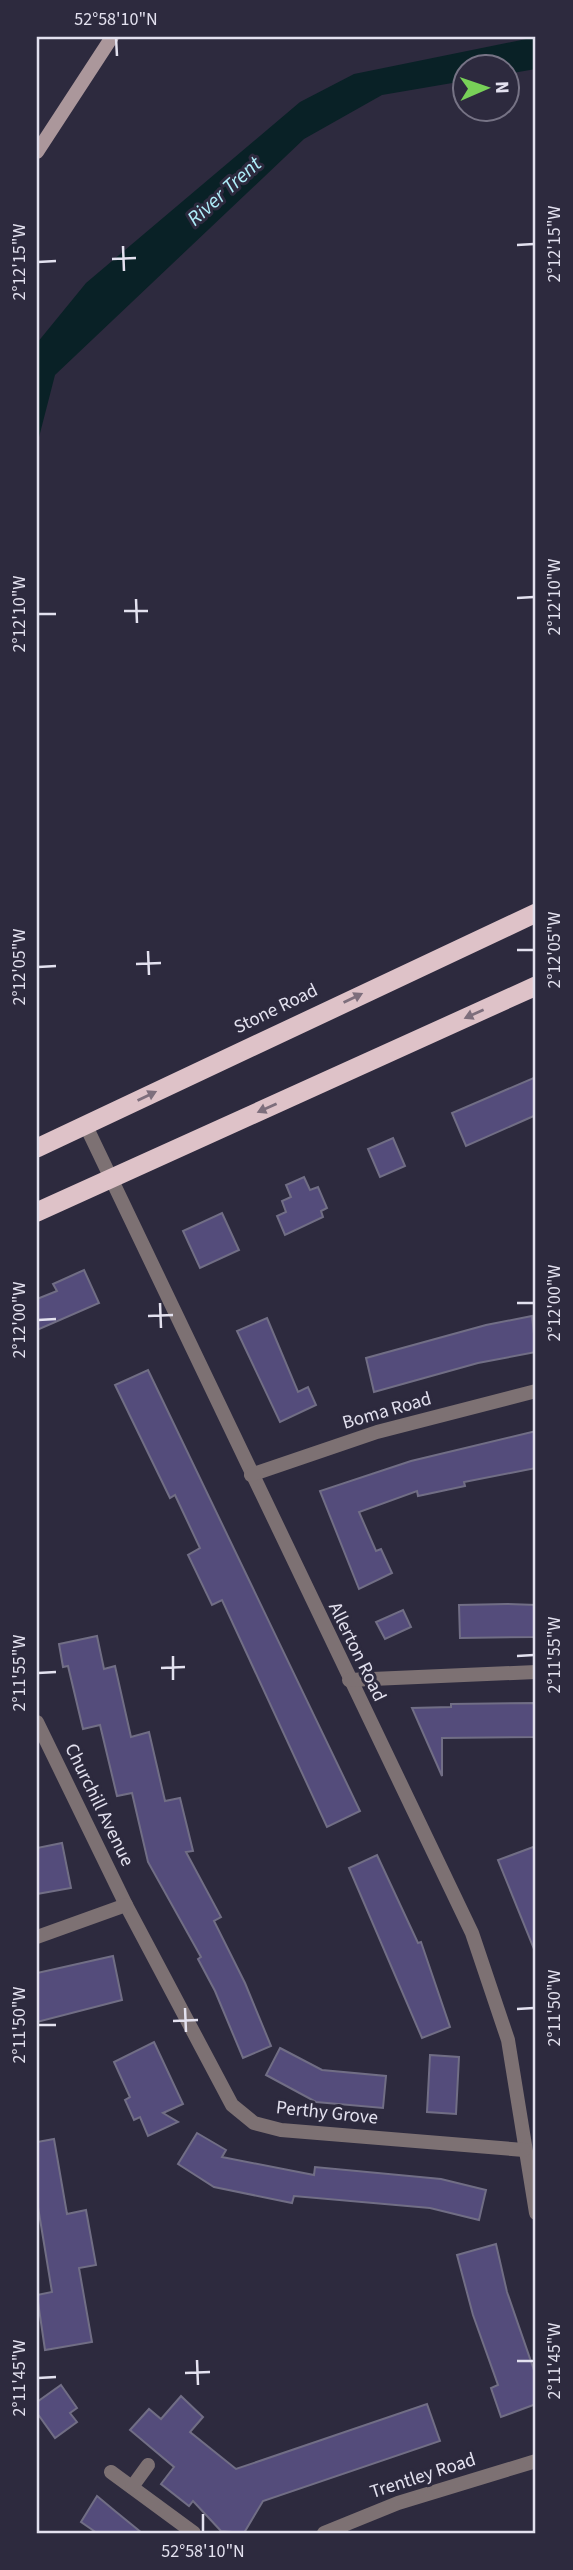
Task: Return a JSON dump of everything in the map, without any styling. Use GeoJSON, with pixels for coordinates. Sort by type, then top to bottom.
{"type":"FeatureCollection","features":[{"type":"Feature","properties":{"kind":"highway","name":"Stone Road"},"geometry":{"type":"LineString","coordinates":[[37,1148],[536,913]]}},
{"type":"Feature","properties":{"kind":"highway"},"geometry":{"type":"LineString","coordinates":[[37,1212],[536,986]]}},
{"type":"Feature","properties":{"kind":"main road"},"geometry":{"type":"LineString","coordinates":[[37,152],[112,37]]}},
{"type":"Feature","properties":{"kind":"street","name":"Allerton Road"},"geometry":{"type":"LineString","coordinates":[[86,1126],[472,1933],[509,2040],[524,2150],[536,2213]]}},
{"type":"Feature","properties":{"kind":"street","name":"Boma Road"},"geometry":{"type":"LineString","coordinates":[[251,1475],[377,1432],[536,1391]]}},
{"type":"Feature","properties":{"kind":"street"},"geometry":{"type":"LineString","coordinates":[[349,1680],[536,1672]]}},
{"type":"Feature","properties":{"kind":"street","name":"Churchill Avenue"},"geometry":{"type":"LineString","coordinates":[[37,1722],[126,1905]]}},
{"type":"Feature","properties":{"kind":"street"},"geometry":{"type":"LineString","coordinates":[[37,1937],[126,1905]]}},
{"type":"Feature","properties":{"kind":"street","name":"Perthy Grove"},"geometry":{"type":"LineString","coordinates":[[126,1905],[232,2105],[254,2123],[281,2130],[524,2150]]}},
{"type":"Feature","properties":{"kind":"street","name":"Trentley Road"},"geometry":{"type":"LineString","coordinates":[[324,2533],[398,2503],[536,2461]]}},
{"type":"Feature","properties":{"kind":"street"},"geometry":{"type":"LineString","coordinates":[[132,2487],[148,2465]]}},
{"type":"Feature","properties":{"kind":"street"},"geometry":{"type":"LineString","coordinates":[[111,2472],[194,2533]]}},
{"type":"Feature","properties":{"kind":"water"},"geometry":{"type":"Polygon","coordinates":[[[536,37],[536,69],[520,72],[520,52],[462,52],[536,37]]]}},
{"type":"Feature","properties":{"kind":"water","name":"River Trent"},"geometry":{"type":"Polygon","coordinates":[[[450,54],[450,83],[382,95],[304,139],[55,375],[37,445],[37,343],[86,283],[300,102],[354,74],[450,54]]]}},
{"type":"Feature","properties":{"kind":"building"},"geometry":{"type":"Polygon","coordinates":[[[536,1077],[536,1115],[466,1146],[452,1113],[536,1077]]]}},
{"type":"Feature","properties":{"kind":"building"},"geometry":{"type":"Polygon","coordinates":[[[393,1138],[405,1166],[380,1177],[368,1149],[393,1138]]]}},
{"type":"Feature","properties":{"kind":"building"},"geometry":{"type":"Polygon","coordinates":[[[304,1177],[310,1190],[318,1187],[327,1208],[321,1211],[323,1217],[285,1235],[277,1216],[286,1212],[282,1201],[291,1197],[286,1185],[304,1177]]]}},
{"type":"Feature","properties":{"kind":"building"},"geometry":{"type":"Polygon","coordinates":[[[222,1213],[239,1250],[200,1268],[183,1231],[222,1213]]]}},
{"type":"Feature","properties":{"kind":"building"},"geometry":{"type":"Polygon","coordinates":[[[84,1270],[99,1303],[37,1330],[37,1299],[57,1291],[53,1284],[84,1270]]]}},
{"type":"Feature","properties":{"kind":"building"},"geometry":{"type":"Polygon","coordinates":[[[532,1316],[536,1352],[478,1363],[374,1392],[366,1358],[486,1325],[532,1316]]]}},
{"type":"Feature","properties":{"kind":"building"},"geometry":{"type":"Polygon","coordinates":[[[267,1318],[298,1392],[308,1387],[316,1405],[280,1422],[237,1331],[267,1318]]]}},
{"type":"Feature","properties":{"kind":"building"},"geometry":{"type":"Polygon","coordinates":[[[148,1370],[360,1811],[327,1827],[222,1600],[212,1605],[188,1555],[200,1548],[175,1495],[170,1498],[115,1385],[148,1370]]]}},
{"type":"Feature","properties":{"kind":"building"},"geometry":{"type":"Polygon","coordinates":[[[536,1431],[536,1468],[464,1482],[465,1486],[418,1496],[417,1491],[359,1512],[376,1551],[381,1549],[392,1573],[359,1589],[320,1491],[411,1461],[536,1431]]]}},
{"type":"Feature","properties":{"kind":"building"},"geometry":{"type":"Polygon","coordinates":[[[459,1605],[536,1605],[536,1637],[460,1638],[459,1605]]]}},
{"type":"Feature","properties":{"kind":"building"},"geometry":{"type":"Polygon","coordinates":[[[403,1610],[411,1627],[385,1639],[376,1622],[403,1610]]]}},
{"type":"Feature","properties":{"kind":"building"},"geometry":{"type":"Polygon","coordinates":[[[97,1636],[104,1669],[115,1666],[131,1737],[149,1732],[165,1801],[180,1798],[193,1851],[186,1852],[221,1917],[214,1921],[245,1983],[271,2046],[243,2058],[215,1991],[198,1959],[201,1957],[148,1862],[132,1793],[117,1796],[100,1725],[83,1729],[68,1666],[63,1667],[59,1644],[97,1636]]]}},
{"type":"Feature","properties":{"kind":"building"},"geometry":{"type":"Polygon","coordinates":[[[536,1703],[536,1737],[442,1738],[442,1776],[412,1708],[451,1707],[451,1704],[536,1703]]]}},
{"type":"Feature","properties":{"kind":"building"},"geometry":{"type":"Polygon","coordinates":[[[62,1843],[71,1888],[37,1894],[37,1848],[62,1843]]]}},
{"type":"Feature","properties":{"kind":"building"},"geometry":{"type":"Polygon","coordinates":[[[536,1846],[536,1949],[534,1949],[498,1860],[536,1846]]]}},
{"type":"Feature","properties":{"kind":"building"},"geometry":{"type":"Polygon","coordinates":[[[377,1855],[418,1943],[421,1942],[450,2027],[422,2038],[349,1868],[377,1855]]]}},
{"type":"Feature","properties":{"kind":"building"},"geometry":{"type":"Polygon","coordinates":[[[113,1956],[122,2000],[37,2022],[37,1973],[113,1956]]]}},
{"type":"Feature","properties":{"kind":"building"},"geometry":{"type":"Polygon","coordinates":[[[154,2042],[183,2104],[163,2113],[178,2122],[148,2136],[140,2117],[134,2120],[125,2100],[130,2097],[114,2062],[154,2042]]]}},
{"type":"Feature","properties":{"kind":"building"},"geometry":{"type":"Polygon","coordinates":[[[280,2048],[322,2070],[386,2076],[383,2108],[316,2102],[266,2075],[280,2048]]]}},
{"type":"Feature","properties":{"kind":"building"},"geometry":{"type":"Polygon","coordinates":[[[430,2055],[459,2057],[456,2114],[427,2112],[430,2055]]]}},
{"type":"Feature","properties":{"kind":"building"},"geometry":{"type":"Polygon","coordinates":[[[197,2133],[226,2150],[222,2157],[314,2175],[315,2167],[441,2179],[486,2190],[479,2220],[430,2208],[294,2196],[292,2203],[214,2187],[178,2164],[197,2133]]]}},
{"type":"Feature","properties":{"kind":"building"},"geometry":{"type":"Polygon","coordinates":[[[54,2139],[67,2214],[86,2210],[96,2265],[79,2268],[92,2342],[45,2350],[37,2295],[52,2292],[37,2201],[37,2142],[54,2139]]]}},
{"type":"Feature","properties":{"kind":"building"},"geometry":{"type":"Polygon","coordinates":[[[496,2244],[507,2292],[536,2376],[536,2404],[501,2417],[491,2388],[498,2385],[473,2315],[457,2255],[496,2244]]]}},
{"type":"Feature","properties":{"kind":"building"},"geometry":{"type":"Polygon","coordinates":[[[61,2385],[77,2408],[70,2413],[77,2422],[55,2438],[37,2413],[37,2402],[61,2385]]]}},
{"type":"Feature","properties":{"kind":"building"},"geometry":{"type":"Polygon","coordinates":[[[181,2396],[203,2417],[190,2432],[236,2469],[427,2404],[440,2441],[263,2501],[244,2533],[221,2531],[193,2501],[189,2506],[161,2484],[174,2467],[130,2430],[149,2409],[161,2419],[181,2396]]]}},
{"type":"Feature","properties":{"kind":"building"},"geometry":{"type":"Polygon","coordinates":[[[97,2496],[142,2533],[97,2533],[81,2522],[97,2496]]]}}]}
